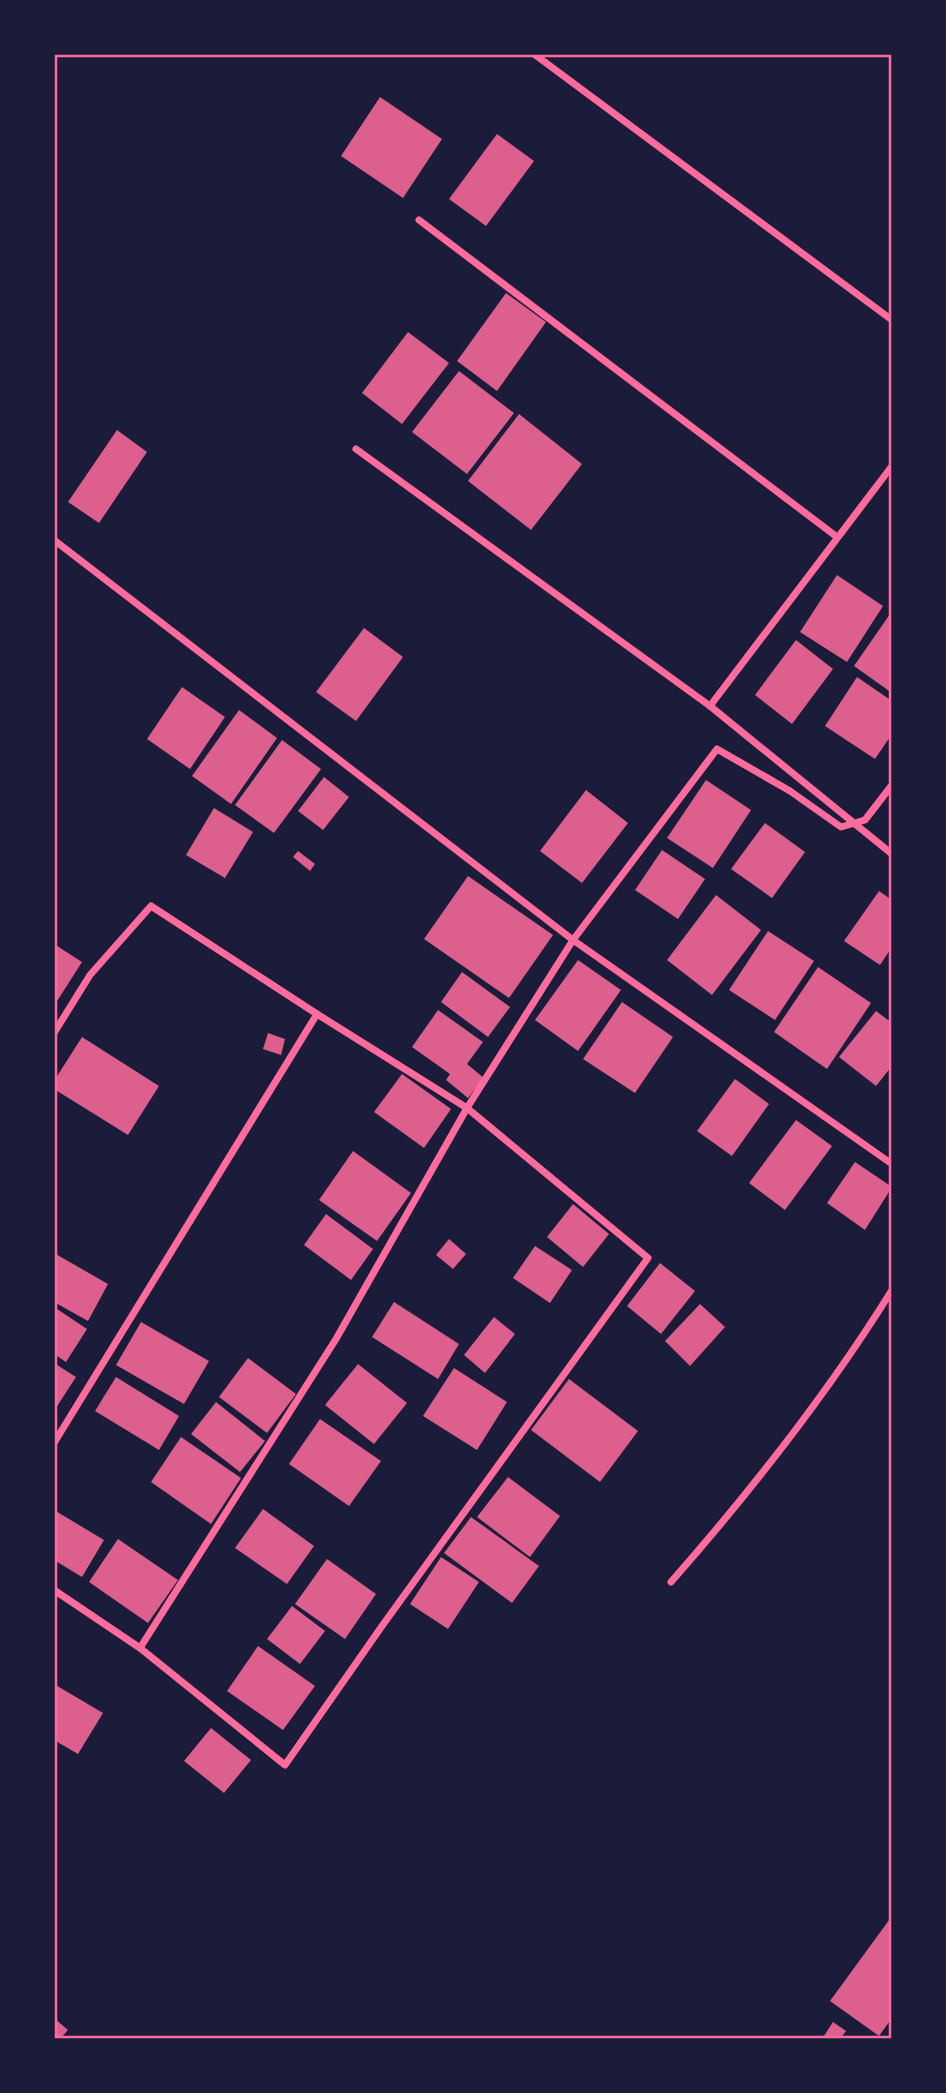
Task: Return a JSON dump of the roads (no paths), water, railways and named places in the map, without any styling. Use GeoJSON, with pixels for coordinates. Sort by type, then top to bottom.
{"type":"FeatureCollection","features":[{"type":"Feature","properties":{"kind":"street"},"geometry":{"type":"LineString","coordinates":[[534,54],[892,320]]}},
{"type":"Feature","properties":{"kind":"street"},"geometry":{"type":"LineString","coordinates":[[419,220],[838,537]]}},
{"type":"Feature","properties":{"kind":"street"},"geometry":{"type":"LineString","coordinates":[[356,449],[710,706],[892,854]]}},
{"type":"Feature","properties":{"kind":"street"},"geometry":{"type":"LineString","coordinates":[[710,706],[892,466]]}},
{"type":"Feature","properties":{"kind":"street"},"geometry":{"type":"LineString","coordinates":[[54,540],[573,940],[892,1164]]}},
{"type":"Feature","properties":{"kind":"street"},"geometry":{"type":"LineString","coordinates":[[140,1648],[336,1339],[467,1108],[573,940],[716,749],[790,791],[841,827],[865,820],[892,785]]}},
{"type":"Feature","properties":{"kind":"street"},"geometry":{"type":"LineString","coordinates":[[54,1032],[90,975],[151,906],[467,1108],[648,1258],[285,1765],[140,1648],[54,1590]]}},
{"type":"Feature","properties":{"kind":"street"},"geometry":{"type":"LineString","coordinates":[[54,1443],[317,1014]]}},
{"type":"Feature","properties":{"kind":"street"},"geometry":{"type":"LineString","coordinates":[[671,1582],[754,1484],[871,1324],[892,1290]]}}]}
